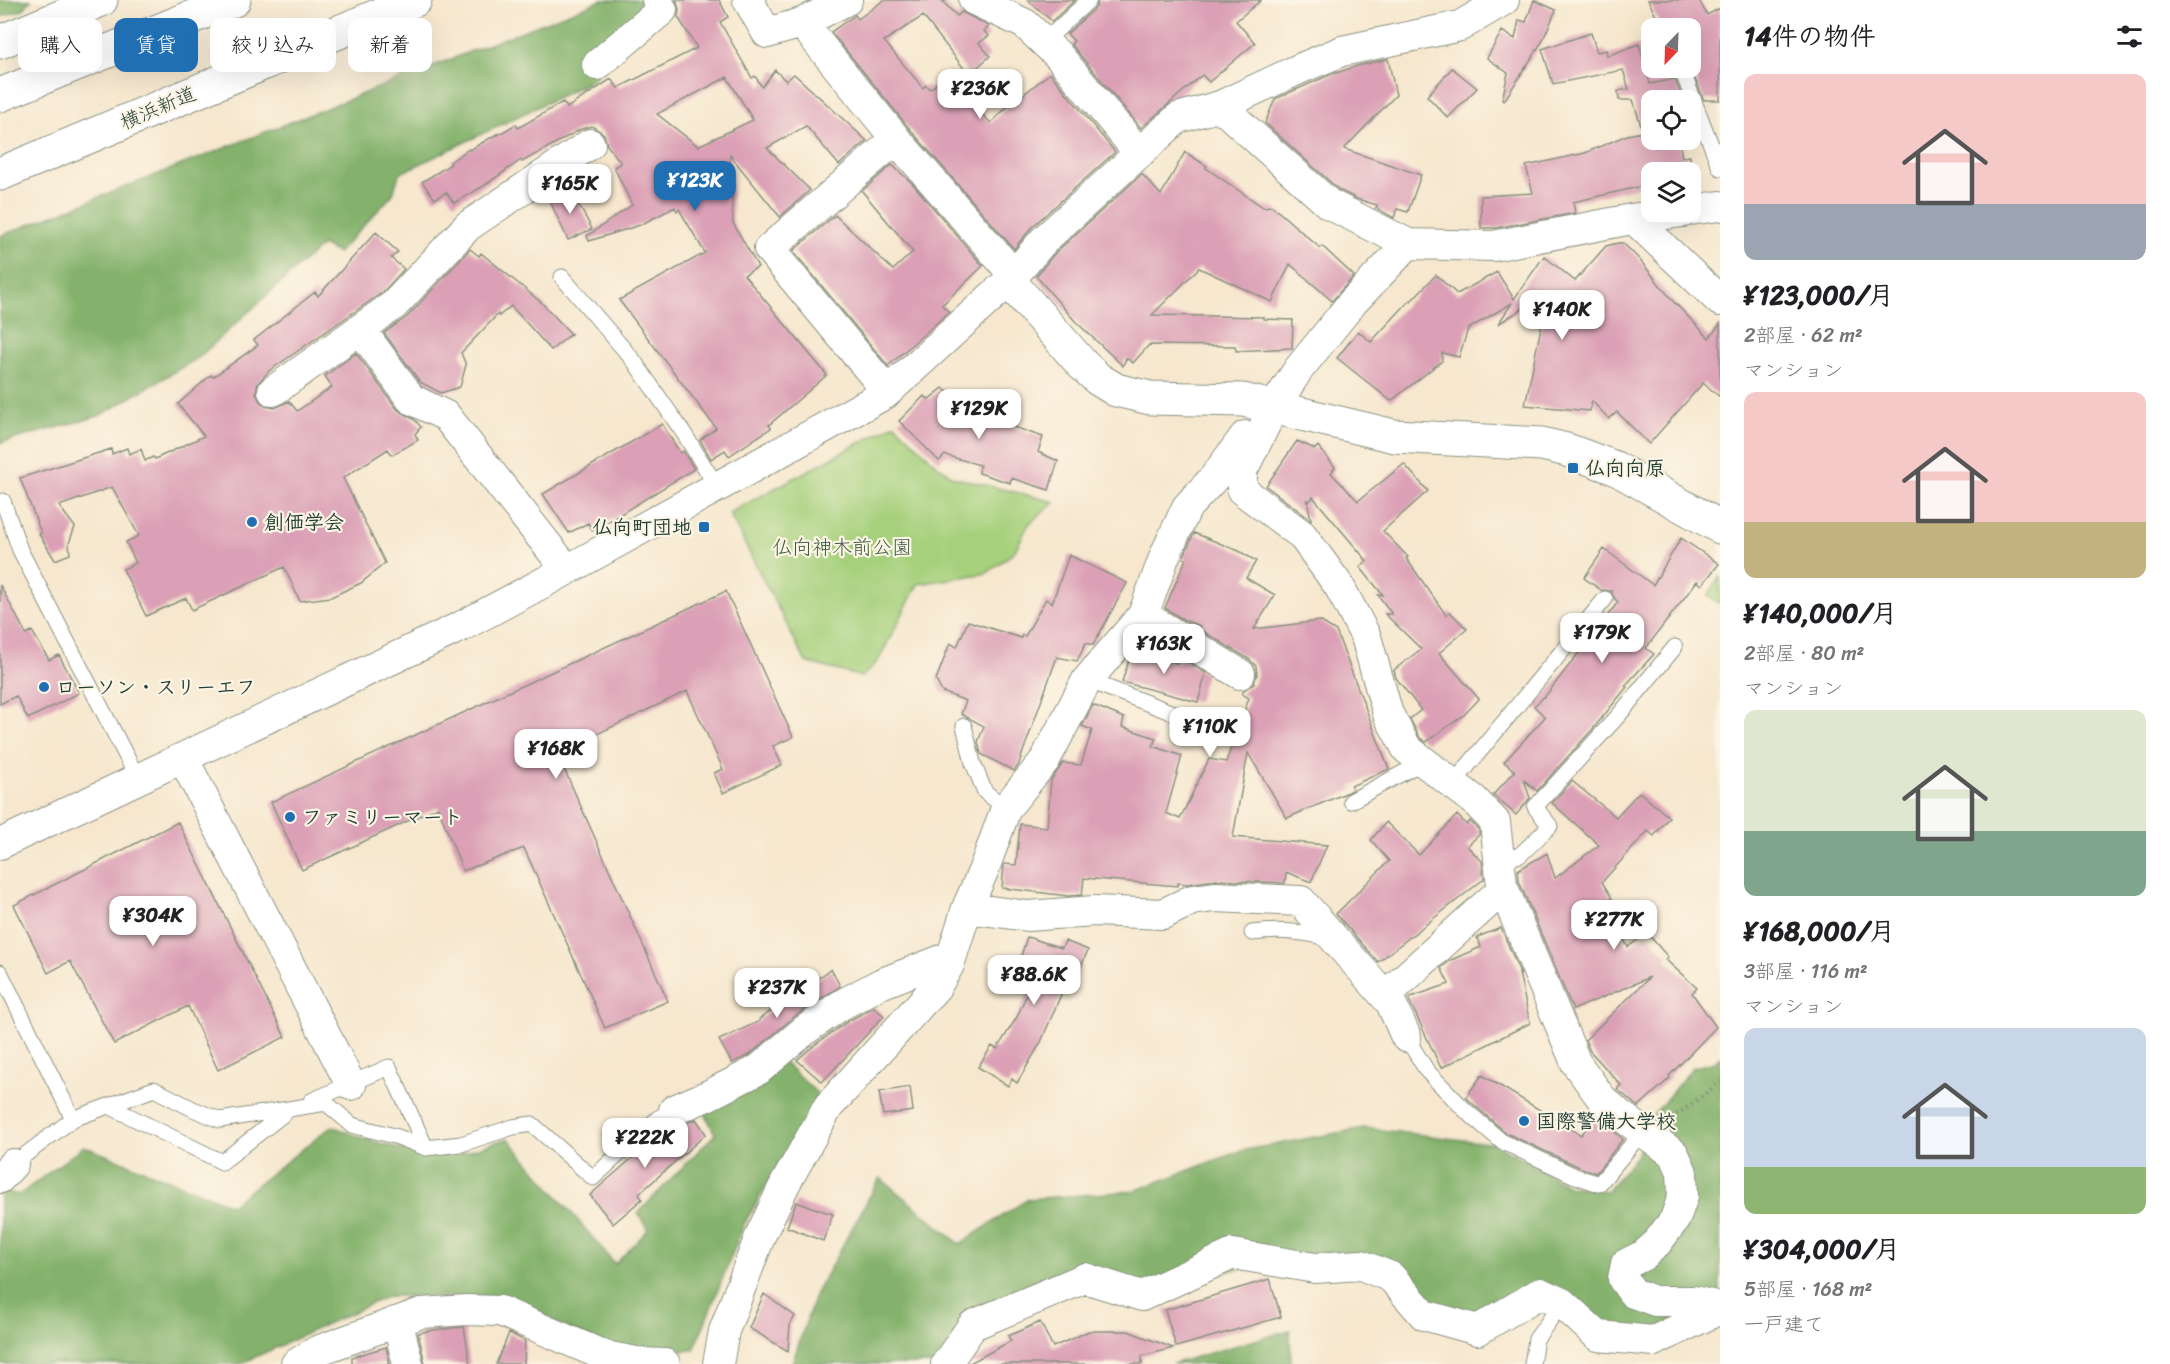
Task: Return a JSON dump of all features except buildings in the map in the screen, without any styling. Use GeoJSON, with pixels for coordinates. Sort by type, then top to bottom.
{"type":"FeatureCollection","features":[{"type":"Feature","properties":{"kind":"main road"},"geometry":{"type":"LineString","coordinates":[[0,42],[101,0]]}},
{"type":"Feature","properties":{"kind":"main road"},"geometry":{"type":"LineString","coordinates":[[0,95],[234,0]]}},
{"type":"Feature","properties":{"kind":"main road","name":"横浜新道"},"geometry":{"type":"LineString","coordinates":[[0,174],[415,0]]}},
{"type":"Feature","properties":{"kind":"main road"},"geometry":{"type":"LineString","coordinates":[[1011,278],[1083,365],[1098,379],[1116,390],[1150,398],[1243,400],[1394,436],[1533,443],[1567,450],[1615,468],[1720,527]]}},
{"type":"Feature","properties":{"kind":"street"},"geometry":{"type":"LineString","coordinates":[[597,65],[662,10],[657,0]]}},
{"type":"Feature","properties":{"kind":"street"},"geometry":{"type":"LineString","coordinates":[[748,0],[767,33],[802,23],[847,0]]}},
{"type":"Feature","properties":{"kind":"street"},"geometry":{"type":"LineString","coordinates":[[974,0],[1025,24],[1058,56],[1139,153]]}},
{"type":"Feature","properties":{"kind":"street"},"geometry":{"type":"LineString","coordinates":[[0,844],[462,626],[829,426],[887,392],[1011,278],[1044,240],[1178,118],[1220,106],[1342,51],[1460,27],[1504,0]]}},
{"type":"Feature","properties":{"kind":"street"},"geometry":{"type":"LineString","coordinates":[[802,23],[1011,278]]}},
{"type":"Feature","properties":{"kind":"street"},"geometry":{"type":"LineString","coordinates":[[1220,106],[1329,204],[1408,244],[1493,246],[1641,218]]}},
{"type":"Feature","properties":{"kind":"street"},"geometry":{"type":"LineString","coordinates":[[887,392],[769,249],[896,139]]}},
{"type":"Feature","properties":{"kind":"street"},"geometry":{"type":"LineString","coordinates":[[273,391],[394,305],[468,226],[590,144]]}},
{"type":"Feature","properties":{"kind":"street"},"geometry":{"type":"LineString","coordinates":[[1701,209],[1720,206]]}},
{"type":"Feature","properties":{"kind":"street"},"geometry":{"type":"LineString","coordinates":[[1634,219],[1720,301]]}},
{"type":"Feature","properties":{"kind":"street"},"geometry":{"type":"LineString","coordinates":[[1408,244],[1352,303],[1298,370],[1274,407],[1242,471],[1242,490],[1302,535],[1339,586],[1366,637],[1388,714],[1407,749],[1474,800],[1495,822],[1501,875],[1575,1063],[1602,1099],[1674,1154],[1683,1173],[1683,1196],[1675,1219],[1650,1250],[1626,1264],[1623,1279],[1632,1293],[1655,1300],[1693,1301],[1720,1308]]}},
{"type":"Feature","properties":{"kind":"street"},"geometry":{"type":"LineString","coordinates":[[361,330],[411,399],[446,416],[567,570]]}},
{"type":"Feature","properties":{"kind":"street"},"geometry":{"type":"LineString","coordinates":[[718,1364],[724,1331],[761,1234],[784,1184],[828,1107],[936,987],[952,956],[967,908],[1006,808],[1045,760],[1069,712],[1088,681],[1143,615],[1186,507],[1214,478],[1236,450],[1250,427],[1274,407]]}},
{"type":"Feature","properties":{"kind":"street"},"geometry":{"type":"LineString","coordinates":[[1143,615],[1240,674]]}},
{"type":"Feature","properties":{"kind":"street"},"geometry":{"type":"LineString","coordinates":[[183,758],[351,1085]]}},
{"type":"Feature","properties":{"kind":"street"},"geometry":{"type":"LineString","coordinates":[[1384,996],[1501,875]]}},
{"type":"Feature","properties":{"kind":"street"},"geometry":{"type":"LineString","coordinates":[[967,908],[1028,916],[1094,911],[1163,914],[1192,900],[1215,897],[1301,901],[1391,1003],[1406,1037]]}},
{"type":"Feature","properties":{"kind":"street"},"geometry":{"type":"LineString","coordinates":[[674,1110],[758,1070],[806,1030],[841,1005],[880,984],[952,956]]}},
{"type":"Feature","properties":{"kind":"street"},"geometry":{"type":"LineString","coordinates":[[946,1364],[973,1325],[1085,1278],[1142,1296],[1233,1254],[1315,1268],[1361,1265],[1390,1277],[1424,1315],[1478,1330],[1540,1293],[1562,1303],[1598,1336],[1654,1341],[1720,1308]]}},
{"type":"Feature","properties":{"kind":"street"},"geometry":{"type":"LineString","coordinates":[[296,1364],[317,1350],[421,1313],[467,1310],[500,1311],[606,1356],[642,1364],[665,1364]]}},
{"type":"Feature","properties":{"kind":"street"},"geometry":{"type":"LineString","coordinates":[[395,1322],[400,1332],[408,1364]]}},
{"type":"Feature","properties":{"kind":"lane"},"geometry":{"type":"LineString","coordinates":[[1044,42],[1089,0]]}},
{"type":"Feature","properties":{"kind":"lane"},"geometry":{"type":"LineString","coordinates":[[1685,78],[1720,168]]}},
{"type":"Feature","properties":{"kind":"lane"},"geometry":{"type":"LineString","coordinates":[[562,277],[634,361],[685,435],[717,487]]}},
{"type":"Feature","properties":{"kind":"lane"},"geometry":{"type":"LineString","coordinates":[[3,501],[20,550],[138,779]]}},
{"type":"Feature","properties":{"kind":"lane"},"geometry":{"type":"LineString","coordinates":[[1452,785],[1605,599]]}},
{"type":"Feature","properties":{"kind":"lane"},"geometry":{"type":"LineString","coordinates":[[1501,875],[1551,826],[1536,807],[1619,715],[1675,647]]}},
{"type":"Feature","properties":{"kind":"lane"},"geometry":{"type":"LineString","coordinates":[[1088,681],[1207,726]]}},
{"type":"Feature","properties":{"kind":"lane"},"geometry":{"type":"LineString","coordinates":[[964,726],[973,763],[985,792],[1006,808]]}},
{"type":"Feature","properties":{"kind":"lane"},"geometry":{"type":"LineString","coordinates":[[1351,801],[1423,762]]}},
{"type":"Feature","properties":{"kind":"lane"},"geometry":{"type":"LineString","coordinates":[[1252,933],[1275,930],[1304,931],[1335,940]]}},
{"type":"Feature","properties":{"kind":"lane"},"geometry":{"type":"LineString","coordinates":[[0,972],[72,1119]]}},
{"type":"Feature","properties":{"kind":"lane"},"geometry":{"type":"LineString","coordinates":[[1406,1037],[1427,1071],[1465,1110],[1501,1141],[1575,1176],[1599,1184],[1643,1131]]}},
{"type":"Feature","properties":{"kind":"lane"},"geometry":{"type":"LineString","coordinates":[[109,1106],[222,1162],[288,1110],[389,1067],[426,1148]]}},
{"type":"Feature","properties":{"kind":"lane"},"geometry":{"type":"LineString","coordinates":[[4,1170],[72,1119],[154,1089],[220,1120],[326,1103],[352,1125],[398,1137],[426,1148],[461,1144],[513,1127],[531,1124],[593,1178],[658,1118],[674,1110]]}},
{"type":"Feature","properties":{"kind":"lane"},"geometry":{"type":"LineString","coordinates":[[1532,1364],[1536,1339],[1562,1303]]}},
{"type":"Feature","properties":{"kind":"path"},"geometry":{"type":"LineString","coordinates":[[1643,1131],[1684,1110],[1720,1082]]}},
{"type":"Feature","properties":{"kind":"green space"},"geometry":{"type":"Polygon","coordinates":[[[0,0],[31,0],[23,10],[0,17],[0,0]]]}},
{"type":"Feature","properties":{"kind":"green space"},"geometry":{"type":"Polygon","coordinates":[[[602,0],[644,0],[646,3],[596,76],[587,83],[399,174],[393,194],[338,253],[322,245],[198,358],[99,416],[0,443],[0,236],[418,72],[432,72],[432,67],[602,0]]]}},
{"type":"Feature","properties":{"kind":"green space","name":"仏向神木前公園"},"geometry":{"type":"Polygon","coordinates":[[[895,424],[937,465],[953,477],[1055,502],[1029,524],[1014,552],[987,573],[918,584],[878,661],[862,677],[806,662],[729,513],[895,424]]]}},
{"type":"Feature","properties":{"kind":"green space"},"geometry":{"type":"Polygon","coordinates":[[[1720,577],[1720,604],[1708,595],[1720,577]]]}},
{"type":"Feature","properties":{"kind":"green space"},"geometry":{"type":"Polygon","coordinates":[[[1720,1057],[1720,1291],[1655,1331],[1601,1328],[1570,1294],[1474,1320],[1430,1307],[1395,1271],[1289,1258],[1141,1290],[1084,1270],[937,1364],[792,1364],[815,1295],[880,1178],[960,1244],[1028,1199],[1134,1191],[1240,1151],[1364,1128],[1496,1144],[1568,1186],[1607,1191],[1637,1155],[1655,1113],[1692,1068],[1715,1062],[1720,1057]]]}},
{"type":"Feature","properties":{"kind":"green space"},"geometry":{"type":"Polygon","coordinates":[[[783,1061],[823,1099],[772,1176],[745,1222],[694,1350],[640,1353],[609,1347],[501,1297],[388,1296],[240,1364],[0,1364],[0,1190],[19,1195],[84,1146],[231,1205],[332,1126],[368,1140],[429,1157],[465,1152],[508,1138],[615,1264],[648,1230],[638,1213],[715,1134],[703,1109],[783,1061]]]}},
{"type":"Feature","properties":{"kind":"green space"},"geometry":{"type":"Polygon","coordinates":[[[1290,1330],[1291,1364],[1172,1364],[1290,1330]]]}},
{"type":"Feature","properties":{"kind":"place","name":"仏向向原"},"geometry":{"type":"Point","coordinates":[1573,468]}},
{"type":"Feature","properties":{"kind":"place","name":"創価学会"},"geometry":{"type":"Point","coordinates":[252,522]}},
{"type":"Feature","properties":{"kind":"place","name":"仏向町団地"},"geometry":{"type":"Point","coordinates":[704,527]}},
{"type":"Feature","properties":{"kind":"place","name":"ローソン・スリーエフ"},"geometry":{"type":"Point","coordinates":[44,687]}},
{"type":"Feature","properties":{"kind":"place","name":"ファミリーマート"},"geometry":{"type":"Point","coordinates":[290,817]}},
{"type":"Feature","properties":{"kind":"place","name":"国際警備大学校"},"geometry":{"type":"Point","coordinates":[1524,1121]}}]}
